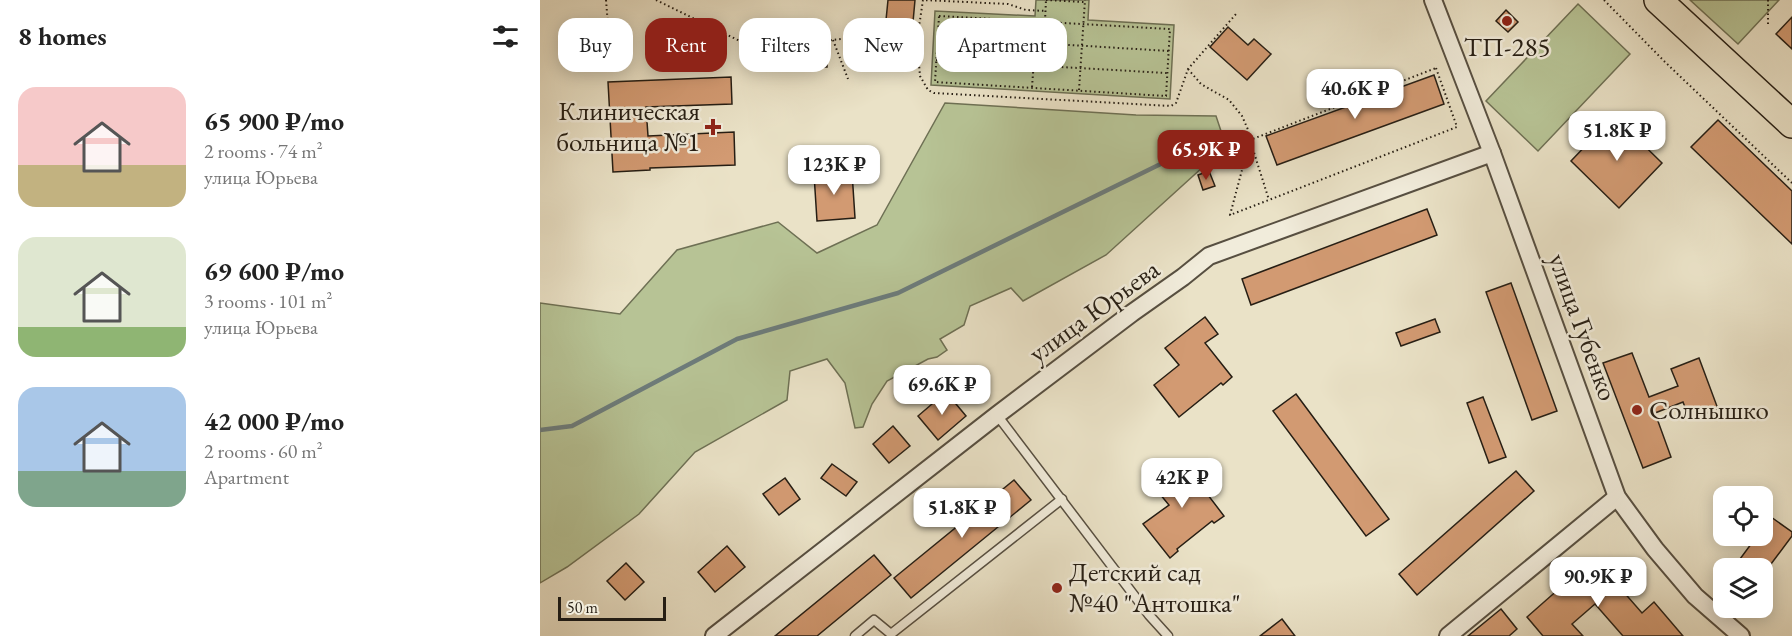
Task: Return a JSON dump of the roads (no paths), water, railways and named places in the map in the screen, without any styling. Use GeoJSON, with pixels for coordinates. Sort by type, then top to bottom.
{"type":"FeatureCollection","features":[{"type":"Feature","properties":{"kind":"main road"},"geometry":{"type":"LineString","coordinates":[[1658,0],[1792,124]]}},
{"type":"Feature","properties":{"kind":"street","name":"улица Губенко"},"geometry":{"type":"LineString","coordinates":[[1433,0],[1492,153],[1617,497],[1655,549],[1695,596],[1741,636]]}},
{"type":"Feature","properties":{"kind":"street","name":"улица Юрьева"},"geometry":{"type":"LineString","coordinates":[[714,636],[997,415],[1209,256],[1492,153]]}},
{"type":"Feature","properties":{"kind":"street"},"geometry":{"type":"LineString","coordinates":[[1448,636],[1617,497]]}},
{"type":"Feature","properties":{"kind":"lane"},"geometry":{"type":"LineString","coordinates":[[997,415],[1149,615],[1168,636]]}},
{"type":"Feature","properties":{"kind":"lane"},"geometry":{"type":"LineString","coordinates":[[855,636],[874,620],[891,633],[1062,500]]}},
{"type":"Feature","properties":{"kind":"waterway"},"geometry":{"type":"LineString","coordinates":[[540,430],[572,426],[737,339],[898,293],[1183,153]]}},
{"type":"Feature","properties":{"kind":"place","name":"ТП-285"},"geometry":{"type":"Point","coordinates":[1507,21]}},
{"type":"Feature","properties":{"kind":"place","name":"Клиническая больница №1"},"geometry":{"type":"Point","coordinates":[713,127]}},
{"type":"Feature","properties":{"kind":"place","name":"Солнышко"},"geometry":{"type":"Point","coordinates":[1637,410]}},
{"type":"Feature","properties":{"kind":"place","name":"Детский сад №40 \"Антошка\""},"geometry":{"type":"Point","coordinates":[1057,588]}}]}
